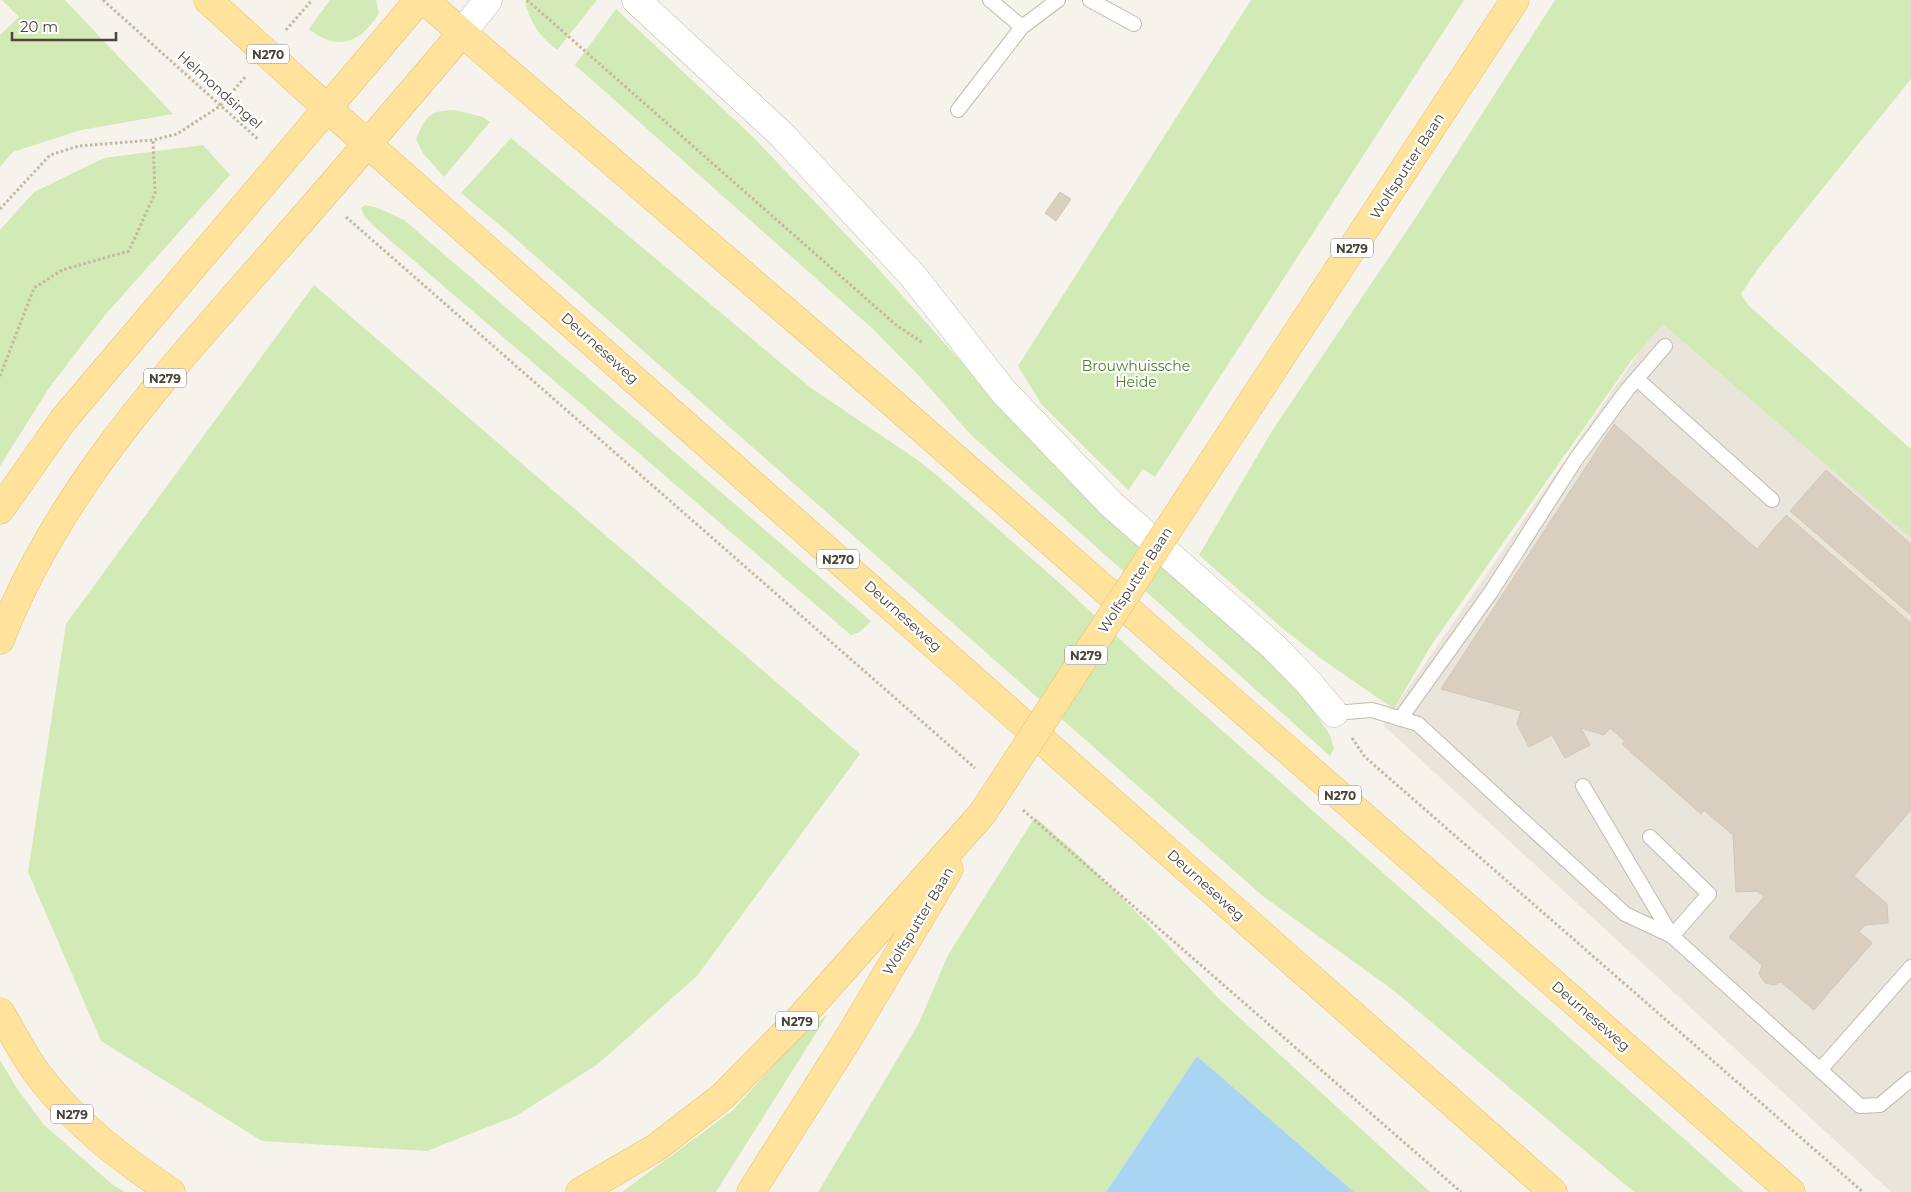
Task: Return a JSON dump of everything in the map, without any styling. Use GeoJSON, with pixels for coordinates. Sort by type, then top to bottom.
{"type":"FeatureCollection","features":[{"type":"Feature","properties":{"kind":"main road","name":"Deurneseweg"},"geometry":{"type":"LineString","coordinates":[[208,0],[327,108],[369,143],[1553,1192]]}},
{"type":"Feature","properties":{"kind":"main road"},"geometry":{"type":"LineString","coordinates":[[0,510],[63,420],[419,0]]}},
{"type":"Feature","properties":{"kind":"main road","name":"Deurneseweg"},"geometry":{"type":"LineString","coordinates":[[424,0],[888,399],[1791,1192]]}},
{"type":"Feature","properties":{"kind":"main road","name":"Wolfsputter Baan"},"geometry":{"type":"LineString","coordinates":[[751,1192],[851,1034],[982,814],[1515,0]]}},
{"type":"Feature","properties":{"kind":"main road"},"geometry":{"type":"LineString","coordinates":[[369,143],[462,33]]}},
{"type":"Feature","properties":{"kind":"main road","name":"N279"},"geometry":{"type":"LineString","coordinates":[[0,640],[52,533],[98,461],[145,400],[369,143]]}},
{"type":"Feature","properties":{"kind":"main road","name":"N279"},"geometry":{"type":"LineString","coordinates":[[580,1192],[657,1147],[723,1096],[802,1016],[982,814]]}},
{"type":"Feature","properties":{"kind":"main road","name":"N279"},"geometry":{"type":"LineString","coordinates":[[0,1012],[39,1076],[67,1109],[99,1140],[133,1167],[171,1192]]}},
{"type":"Feature","properties":{"kind":"main road","name":"N279"},"geometry":{"type":"LineString","coordinates":[[772,1192],[851,1034]]}},
{"type":"Feature","properties":{"kind":"street"},"geometry":{"type":"LineString","coordinates":[[462,33],[488,0]]}},
{"type":"Feature","properties":{"kind":"street"},"geometry":{"type":"LineString","coordinates":[[636,0],[781,134],[913,276],[1003,391],[1104,497],[1274,647],[1308,682],[1334,713]]}},
{"type":"Feature","properties":{"kind":"lane"},"geometry":{"type":"LineString","coordinates":[[990,0],[1022,27]]}},
{"type":"Feature","properties":{"kind":"lane"},"geometry":{"type":"LineString","coordinates":[[958,110],[1022,27],[1058,0]]}},
{"type":"Feature","properties":{"kind":"lane"},"geometry":{"type":"LineString","coordinates":[[1090,0],[1134,24]]}},
{"type":"Feature","properties":{"kind":"lane"},"geometry":{"type":"LineString","coordinates":[[1400,719],[1491,592],[1576,459],[1637,379],[1665,346]]}},
{"type":"Feature","properties":{"kind":"lane"},"geometry":{"type":"LineString","coordinates":[[1637,379],[1772,500]]}},
{"type":"Feature","properties":{"kind":"lane"},"geometry":{"type":"LineString","coordinates":[[1334,713],[1372,710],[1418,724],[1625,914],[1672,936],[1860,1106],[1880,1105],[1911,1079]]}},
{"type":"Feature","properties":{"kind":"lane"},"geometry":{"type":"LineString","coordinates":[[1583,786],[1672,936]]}},
{"type":"Feature","properties":{"kind":"lane"},"geometry":{"type":"LineString","coordinates":[[1650,837],[1709,894],[1672,936]]}},
{"type":"Feature","properties":{"kind":"lane"},"geometry":{"type":"LineString","coordinates":[[1820,1070],[1911,967]]}},
{"type":"Feature","properties":{"kind":"path","name":"Helmondsingel"},"geometry":{"type":"LineString","coordinates":[[103,0],[283,161]]}},
{"type":"Feature","properties":{"kind":"path"},"geometry":{"type":"LineString","coordinates":[[527,0],[888,317],[927,346]]}},
{"type":"Feature","properties":{"kind":"path"},"geometry":{"type":"LineString","coordinates":[[0,209],[50,155],[79,146],[153,140],[177,134],[220,106]]}},
{"type":"Feature","properties":{"kind":"path"},"geometry":{"type":"LineString","coordinates":[[0,376],[34,288],[62,270],[129,251],[155,194],[153,140]]}},
{"type":"Feature","properties":{"kind":"path"},"geometry":{"type":"LineString","coordinates":[[322,197],[981,773]]}},
{"type":"Feature","properties":{"kind":"path"},"geometry":{"type":"LineString","coordinates":[[1334,713],[1365,757],[1862,1192]]}},
{"type":"Feature","properties":{"kind":"path"},"geometry":{"type":"LineString","coordinates":[[1018,806],[1460,1192]]}},
{"type":"Feature","properties":{"kind":"shaded area"},"geometry":{"type":"Polygon","coordinates":[[[1661,320],[1911,536],[1911,1192],[1891,1192],[1383,725],[1661,320]]]}},
{"type":"Feature","properties":{"kind":"green space"},"geometry":{"type":"Polygon","coordinates":[[[2,0],[65,0],[173,114],[81,130],[13,152],[0,167],[0,35],[19,17],[2,0]]]}},
{"type":"Feature","properties":{"kind":"green space"},"geometry":{"type":"Polygon","coordinates":[[[330,0],[376,0],[379,13],[372,23],[356,37],[348,41],[339,42],[329,40],[309,29],[330,0]]]}},
{"type":"Feature","properties":{"kind":"green space"},"geometry":{"type":"Polygon","coordinates":[[[526,0],[597,0],[557,50],[536,29],[525,2],[526,0]]]}},
{"type":"Feature","properties":{"kind":"green space","name":"Brouwhuissche Heide"},"geometry":{"type":"Polygon","coordinates":[[[1251,0],[1464,0],[1155,477],[1143,469],[1128,490],[1042,405],[1018,366],[1251,0]]]}},
{"type":"Feature","properties":{"kind":"green space"},"geometry":{"type":"Polygon","coordinates":[[[1555,0],[1911,0],[1911,79],[1760,266],[1741,294],[1748,305],[1911,449],[1911,538],[1663,324],[1631,361],[1430,647],[1394,709],[1323,660],[1281,627],[1199,555],[1272,431],[1416,217],[1555,0]]]}},
{"type":"Feature","properties":{"kind":"green space"},"geometry":{"type":"Polygon","coordinates":[[[616,9],[753,137],[875,265],[1004,410],[1273,662],[1314,711],[1330,735],[1334,749],[1330,756],[971,435],[922,379],[873,329],[575,65],[616,9]]]}},
{"type":"Feature","properties":{"kind":"green space"},"geometry":{"type":"Polygon","coordinates":[[[455,110],[483,117],[490,122],[444,177],[423,153],[416,139],[423,124],[434,113],[455,110]]]}},
{"type":"Feature","properties":{"kind":"green space"},"geometry":{"type":"Polygon","coordinates":[[[511,138],[811,388],[919,461],[940,478],[1064,587],[1139,657],[1744,1192],[1634,1192],[1393,990],[1264,897],[508,232],[461,193],[511,138]]]}},
{"type":"Feature","properties":{"kind":"green space"},"geometry":{"type":"Polygon","coordinates":[[[203,145],[230,175],[105,315],[49,388],[0,466],[0,230],[34,192],[104,158],[203,145]]]}},
{"type":"Feature","properties":{"kind":"green space"},"geometry":{"type":"Polygon","coordinates":[[[365,205],[378,208],[404,220],[871,621],[860,632],[851,635],[377,229],[365,217],[361,208],[365,205]]]}},
{"type":"Feature","properties":{"kind":"green space"},"geometry":{"type":"Polygon","coordinates":[[[314,285],[860,754],[697,976],[598,1064],[516,1116],[427,1151],[262,1141],[101,1041],[28,872],[66,624],[314,285]]]}},
{"type":"Feature","properties":{"kind":"green space"},"geometry":{"type":"Polygon","coordinates":[[[1035,817],[1078,855],[1146,922],[1220,1000],[1430,1192],[1354,1192],[1197,1056],[1106,1192],[818,1192],[919,1023],[948,955],[1035,817]]]}},
{"type":"Feature","properties":{"kind":"green space"},"geometry":{"type":"Polygon","coordinates":[[[828,1014],[716,1192],[622,1192],[733,1110],[800,1036],[828,1014]]]}},
{"type":"Feature","properties":{"kind":"green space"},"geometry":{"type":"Polygon","coordinates":[[[0,1060],[16,1087],[44,1125],[113,1185],[125,1192],[0,1192],[0,1060]]]}},
{"type":"Feature","properties":{"kind":"water"},"geometry":{"type":"Polygon","coordinates":[[[1197,1056],[1354,1192],[1106,1192],[1197,1056]]]}},
{"type":"Feature","properties":{"kind":"building"},"geometry":{"type":"Polygon","coordinates":[[[1060,192],[1071,199],[1056,221],[1045,213],[1060,192]]]}},
{"type":"Feature","properties":{"kind":"building"},"geometry":{"type":"Polygon","coordinates":[[[1614,424],[1757,549],[1786,515],[1911,623],[1911,810],[1854,876],[1887,904],[1888,923],[1865,925],[1859,932],[1872,943],[1814,1010],[1781,982],[1775,985],[1765,983],[1759,974],[1762,965],[1729,937],[1764,897],[1757,891],[1736,892],[1733,835],[1704,810],[1701,814],[1622,744],[1625,741],[1610,728],[1604,735],[1581,728],[1590,745],[1565,758],[1552,735],[1529,747],[1517,724],[1521,711],[1441,689],[1614,424]]]}},
{"type":"Feature","properties":{"kind":"building"},"geometry":{"type":"Polygon","coordinates":[[[1826,470],[1911,544],[1911,615],[1790,511],[1826,470]]]}}]}
